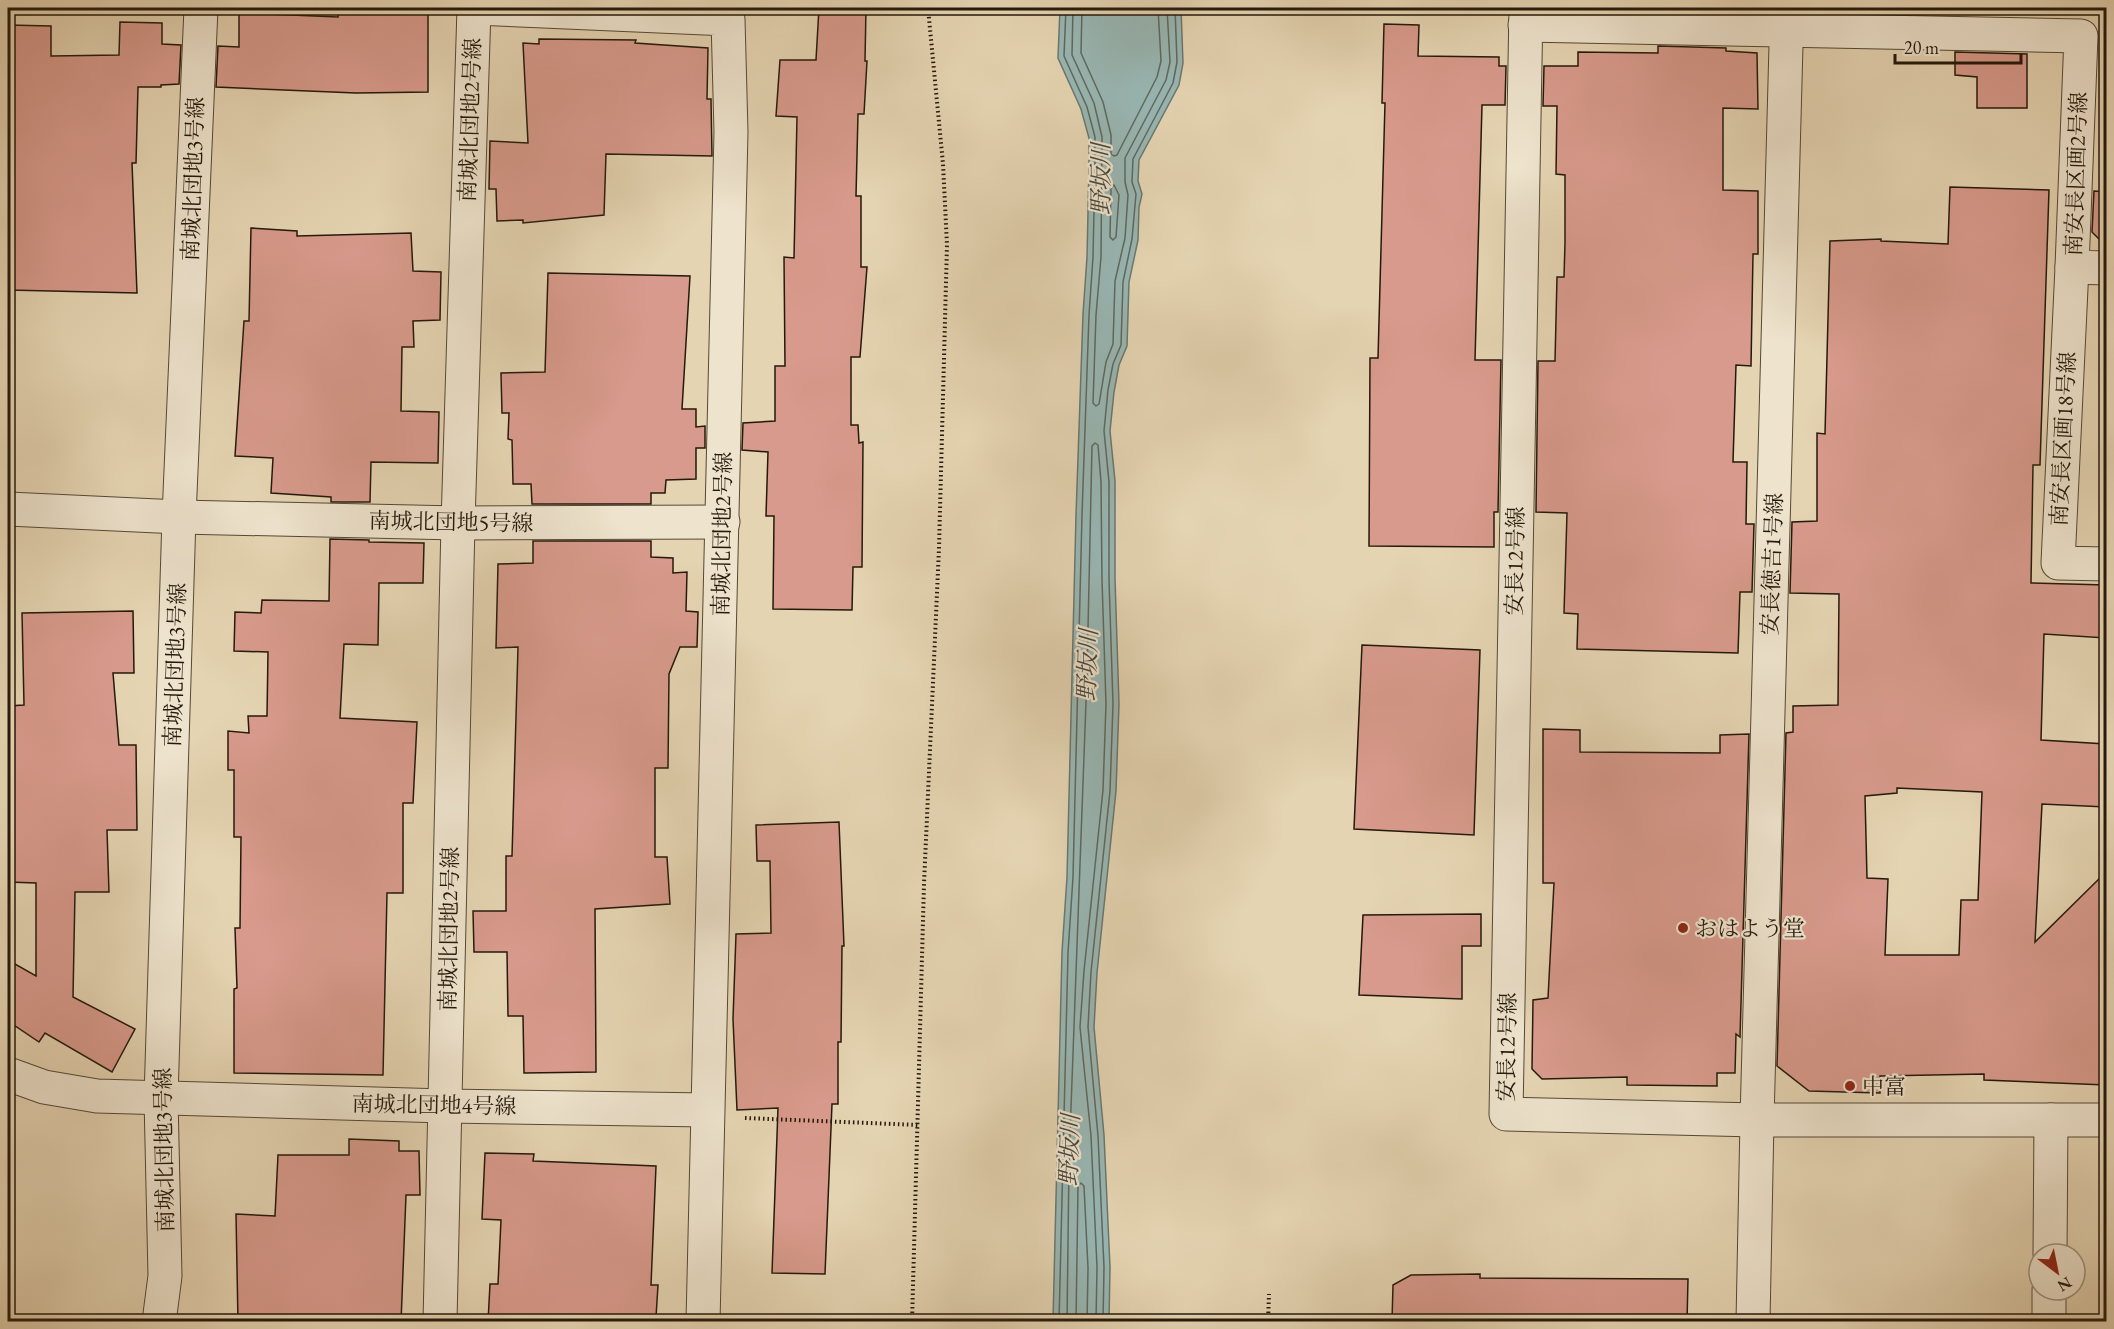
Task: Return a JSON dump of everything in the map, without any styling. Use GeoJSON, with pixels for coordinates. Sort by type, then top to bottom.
{"type":"FeatureCollection","features":[{"type":"Feature","properties":{"kind":"street","name":"南城北団地3号線"},"geometry":{"type":"LineString","coordinates":[[159,1322],[165,1276],[161,1098],[179,517],[201,8]]}},
{"type":"Feature","properties":{"kind":"street","name":"南城北団地2号線"},"geometry":{"type":"LineString","coordinates":[[440,1322],[458,523],[474,8],[728,19],[731,132],[703,1322]]}},
{"type":"Feature","properties":{"kind":"street"},"geometry":{"type":"LineString","coordinates":[[1526,16],[1787,19]]}},
{"type":"Feature","properties":{"kind":"street","name":"安長12号線"},"geometry":{"type":"LineString","coordinates":[[1526,16],[1506,1114],[1757,1120]]}},
{"type":"Feature","properties":{"kind":"street","name":"南安長区画2号線"},"geometry":{"type":"LineString","coordinates":[[1787,19],[1948,35],[2081,36],[2072,267],[2106,268]]}},
{"type":"Feature","properties":{"kind":"street","name":"安長徳吉1号線"},"geometry":{"type":"LineString","coordinates":[[1753,1322],[1787,19]]}},
{"type":"Feature","properties":{"kind":"street","name":"南安長区画18号線"},"geometry":{"type":"LineString","coordinates":[[2072,267],[2058,563],[2106,564]]}},
{"type":"Feature","properties":{"kind":"street","name":"南城北団地5号線"},"geometry":{"type":"LineString","coordinates":[[8,509],[179,517],[458,523],[723,522]]}},
{"type":"Feature","properties":{"kind":"street","name":"南城北団地4号線"},"geometry":{"type":"LineString","coordinates":[[8,1074],[44,1087],[97,1096],[707,1113]]}},
{"type":"Feature","properties":{"kind":"street"},"geometry":{"type":"LineString","coordinates":[[1757,1120],[2106,1120]]}},
{"type":"Feature","properties":{"kind":"street"},"geometry":{"type":"LineString","coordinates":[[2050,1242],[2051,1120]]}},
{"type":"Feature","properties":{"kind":"street"},"geometry":{"type":"LineString","coordinates":[[2049,1302],[2049,1322]]}},
{"type":"Feature","properties":{"kind":"path"},"geometry":{"type":"LineString","coordinates":[[912,1322],[924,884],[939,549],[947,245],[928,8]]}},
{"type":"Feature","properties":{"kind":"path"},"geometry":{"type":"LineString","coordinates":[[707,1113],[918,1125]]}},
{"type":"Feature","properties":{"kind":"path"},"geometry":{"type":"LineString","coordinates":[[1268,1322],[1269,1294]]}},
{"type":"Feature","properties":{"kind":"water","name":"野坂川"},"geometry":{"type":"Polygon","coordinates":[[[1060,8],[1181,8],[1183,63],[1179,85],[1139,160],[1138,181],[1142,194],[1139,207],[1138,240],[1129,282],[1127,346],[1119,365],[1110,431],[1115,481],[1119,704],[1116,791],[1097,973],[1094,1027],[1104,1135],[1110,1267],[1109,1322],[1053,1321],[1062,952],[1067,877],[1076,515],[1089,166],[1089,138],[1081,109],[1058,58],[1060,8]]]}},
{"type":"Feature","properties":{"kind":"building"},"geometry":{"type":"Polygon","coordinates":[[[338,8],[428,8],[428,92],[356,93],[216,87],[218,46],[239,47],[239,13],[338,17],[338,8]]]}},
{"type":"Feature","properties":{"kind":"building"},"geometry":{"type":"Polygon","coordinates":[[[819,8],[866,8],[865,61],[867,61],[864,114],[858,114],[856,196],[861,196],[861,267],[867,267],[860,357],[851,357],[851,425],[858,425],[859,443],[863,442],[862,567],[853,567],[852,610],[773,609],[774,516],[766,516],[768,452],[742,450],[743,423],[775,421],[775,366],[785,366],[784,257],[794,258],[797,117],[776,116],[780,60],[816,60],[819,8]]]}},
{"type":"Feature","properties":{"kind":"building"},"geometry":{"type":"Polygon","coordinates":[[[120,22],[162,23],[162,44],[181,45],[179,84],[138,87],[136,163],[132,163],[137,293],[8,290],[8,25],[51,26],[51,56],[119,55],[120,22]]]}},
{"type":"Feature","properties":{"kind":"building"},"geometry":{"type":"Polygon","coordinates":[[[1384,24],[1419,25],[1418,56],[1499,57],[1499,66],[1506,66],[1505,105],[1482,105],[1475,360],[1501,360],[1498,512],[1494,512],[1494,547],[1369,546],[1370,358],[1378,358],[1385,103],[1382,103],[1384,24]]]}},
{"type":"Feature","properties":{"kind":"building"},"geometry":{"type":"Polygon","coordinates":[[[539,39],[636,40],[635,43],[708,48],[707,99],[711,99],[712,156],[606,154],[604,215],[523,223],[523,220],[497,221],[496,189],[489,189],[490,141],[528,143],[523,43],[539,44],[539,39]]]}},
{"type":"Feature","properties":{"kind":"building"},"geometry":{"type":"Polygon","coordinates":[[[1658,46],[1726,48],[1726,51],[1757,53],[1758,109],[1723,108],[1723,190],[1758,191],[1758,254],[1753,254],[1751,366],[1736,365],[1733,462],[1747,462],[1746,524],[1754,524],[1752,592],[1740,592],[1738,653],[1577,649],[1578,614],[1564,613],[1567,513],[1536,512],[1538,361],[1555,361],[1557,277],[1564,277],[1565,243],[1565,175],[1556,174],[1557,106],[1543,106],[1544,66],[1578,66],[1578,52],[1658,53],[1658,46]]]}},
{"type":"Feature","properties":{"kind":"building"},"geometry":{"type":"Polygon","coordinates":[[[1955,52],[2027,54],[2027,108],[1977,108],[1977,77],[1955,75],[1955,52]]]}},
{"type":"Feature","properties":{"kind":"building"},"geometry":{"type":"Polygon","coordinates":[[[1950,187],[2049,190],[2040,465],[2033,465],[2031,583],[2106,585],[2106,638],[2044,634],[2041,740],[2106,744],[2106,807],[2042,804],[2035,942],[2106,872],[2106,1085],[1984,1080],[1984,1074],[1880,1076],[1880,1093],[1809,1091],[1777,1066],[1786,733],[1793,732],[1793,706],[1838,705],[1839,594],[1790,593],[1792,522],[1817,521],[1817,433],[1825,434],[1830,241],[1881,239],[1881,241],[1948,244],[1950,187]],[[1897,788],[1897,793],[1865,796],[1867,878],[1888,879],[1885,955],[1959,955],[1961,900],[1978,900],[1982,792],[1897,788]]]}},
{"type":"Feature","properties":{"kind":"building"},"geometry":{"type":"Polygon","coordinates":[[[2094,191],[2106,192],[2106,246],[2092,232],[2094,191]]]}},
{"type":"Feature","properties":{"kind":"building"},"geometry":{"type":"Polygon","coordinates":[[[251,228],[297,231],[297,236],[411,233],[413,271],[441,272],[440,320],[413,321],[414,347],[402,347],[401,411],[439,412],[438,463],[371,462],[370,502],[331,502],[331,497],[271,493],[273,458],[235,456],[244,321],[249,321],[251,228]]]}},
{"type":"Feature","properties":{"kind":"building"},"geometry":{"type":"Polygon","coordinates":[[[548,273],[690,276],[682,409],[696,409],[696,427],[705,426],[705,448],[696,448],[696,479],[666,480],[665,493],[651,493],[651,504],[532,504],[531,484],[513,484],[512,440],[508,439],[509,413],[502,413],[501,373],[545,372],[548,273]]]}},
{"type":"Feature","properties":{"kind":"building"},"geometry":{"type":"Polygon","coordinates":[[[330,539],[424,543],[423,583],[379,583],[378,645],[344,644],[340,718],[417,722],[413,803],[403,803],[403,893],[387,893],[383,1075],[234,1073],[234,989],[237,988],[235,928],[240,928],[241,837],[234,837],[234,770],[228,770],[228,731],[249,733],[248,716],[267,716],[268,652],[234,651],[235,612],[261,613],[262,600],[329,601],[330,539]]]}},
{"type":"Feature","properties":{"kind":"building"},"geometry":{"type":"Polygon","coordinates":[[[533,541],[651,541],[651,557],[673,558],[673,573],[687,572],[686,611],[698,612],[697,647],[680,647],[669,674],[668,768],[655,768],[655,857],[667,857],[670,904],[595,909],[596,1072],[524,1073],[523,1016],[508,1016],[507,952],[474,952],[473,911],[506,911],[506,856],[512,856],[518,647],[496,648],[498,564],[533,563],[533,541]]]}},
{"type":"Feature","properties":{"kind":"building"},"geometry":{"type":"Polygon","coordinates":[[[133,611],[134,673],[113,673],[119,745],[136,745],[137,830],[107,830],[109,892],[75,892],[73,997],[135,1029],[112,1072],[45,1033],[39,1042],[8,1021],[8,960],[36,976],[36,883],[8,882],[8,706],[24,705],[22,613],[133,611]]]}},
{"type":"Feature","properties":{"kind":"building"},"geometry":{"type":"Polygon","coordinates":[[[1362,645],[1480,650],[1474,835],[1354,829],[1362,645]]]}},
{"type":"Feature","properties":{"kind":"building"},"geometry":{"type":"Polygon","coordinates":[[[1543,729],[1580,730],[1580,752],[1720,753],[1720,735],[1749,734],[1740,1037],[1736,1034],[1735,1073],[1717,1073],[1717,1086],[1627,1085],[1627,1077],[1542,1079],[1532,1069],[1533,1000],[1548,998],[1554,883],[1543,883],[1543,729]]]}},
{"type":"Feature","properties":{"kind":"building"},"geometry":{"type":"Polygon","coordinates":[[[839,822],[844,946],[842,946],[841,1042],[838,1042],[838,1104],[832,1104],[825,1274],[772,1273],[778,1108],[737,1110],[733,1019],[736,934],[771,933],[770,861],[757,861],[756,825],[839,822]]]}},
{"type":"Feature","properties":{"kind":"building"},"geometry":{"type":"Polygon","coordinates":[[[1481,914],[1481,946],[1462,946],[1462,999],[1359,995],[1363,915],[1481,914]]]}},
{"type":"Feature","properties":{"kind":"building"},"geometry":{"type":"Polygon","coordinates":[[[349,1139],[399,1141],[399,1151],[419,1151],[420,1195],[406,1195],[401,1322],[238,1322],[236,1214],[275,1216],[278,1155],[349,1155],[349,1139]]]}},
{"type":"Feature","properties":{"kind":"building"},"geometry":{"type":"Polygon","coordinates":[[[485,1153],[534,1154],[533,1161],[656,1166],[651,1285],[658,1285],[656,1317],[567,1318],[567,1322],[488,1322],[490,1284],[498,1284],[501,1220],[482,1219],[485,1153]]]}},
{"type":"Feature","properties":{"kind":"building"},"geometry":{"type":"Polygon","coordinates":[[[1480,1274],[1480,1278],[1688,1279],[1687,1322],[1392,1322],[1393,1285],[1411,1275],[1480,1274]]]}},
{"type":"Feature","properties":{"kind":"place","name":"おはよう堂"},"geometry":{"type":"Point","coordinates":[1683,928]}},
{"type":"Feature","properties":{"kind":"place","name":"中富"},"geometry":{"type":"Point","coordinates":[1850,1086]}}]}
